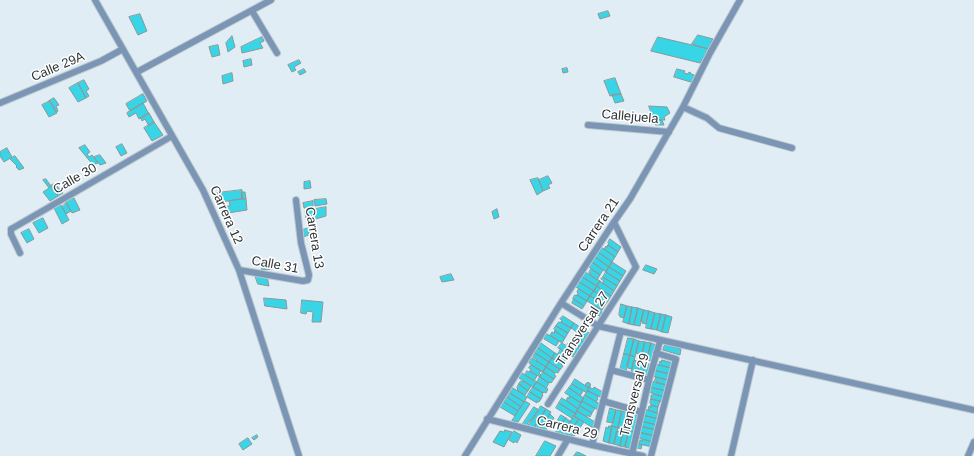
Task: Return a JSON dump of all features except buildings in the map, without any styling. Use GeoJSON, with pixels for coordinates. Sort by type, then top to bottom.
{"type":"FeatureCollection","features":[{"type":"Feature","properties":{"kind":"street","name":"Carrera 12"},"geometry":{"type":"LineString","coordinates":[[96,0],[203,190],[239,270],[299,456]]}},
{"type":"Feature","properties":{"kind":"street"},"geometry":{"type":"LineString","coordinates":[[136,72],[271,0]]}},
{"type":"Feature","properties":{"kind":"street","name":"Carrera 21"},"geometry":{"type":"LineString","coordinates":[[464,456],[561,303],[630,200],[683,107],[710,53],[740,0]]}},
{"type":"Feature","properties":{"kind":"street"},"geometry":{"type":"LineString","coordinates":[[252,11],[277,53]]}},
{"type":"Feature","properties":{"kind":"street","name":"Calle 29A"},"geometry":{"type":"LineString","coordinates":[[0,103],[102,61],[123,49]]}},
{"type":"Feature","properties":{"kind":"street"},"geometry":{"type":"LineString","coordinates":[[683,107],[707,118],[719,128],[792,148]]}},
{"type":"Feature","properties":{"kind":"street","name":"Callejuela"},"geometry":{"type":"LineString","coordinates":[[588,125],[669,132]]}},
{"type":"Feature","properties":{"kind":"street","name":"Calle 30"},"geometry":{"type":"LineString","coordinates":[[20,253],[11,234],[11,229],[172,136]]}},
{"type":"Feature","properties":{"kind":"street","name":"Carrera 13"},"geometry":{"type":"LineString","coordinates":[[296,200],[301,243],[309,275],[308,280]]}},
{"type":"Feature","properties":{"kind":"street","name":"Transversal 27"},"geometry":{"type":"LineString","coordinates":[[548,404],[636,267],[614,222]]}},
{"type":"Feature","properties":{"kind":"street","name":"Calle 31"},"geometry":{"type":"LineString","coordinates":[[239,270],[303,281],[308,280]]}},
{"type":"Feature","properties":{"kind":"street"},"geometry":{"type":"LineString","coordinates":[[561,303],[598,326],[974,410]]}},
{"type":"Feature","properties":{"kind":"street"},"geometry":{"type":"LineString","coordinates":[[592,445],[621,331]]}},
{"type":"Feature","properties":{"kind":"street","name":"Transversal 29"},"geometry":{"type":"LineString","coordinates":[[632,454],[641,412],[660,341]]}},
{"type":"Feature","properties":{"kind":"street"},"geometry":{"type":"LineString","coordinates":[[651,456],[676,359],[656,354]]}},
{"type":"Feature","properties":{"kind":"street"},"geometry":{"type":"LineString","coordinates":[[731,456],[753,360]]}},
{"type":"Feature","properties":{"kind":"street"},"geometry":{"type":"LineString","coordinates":[[611,370],[649,380]]}},
{"type":"Feature","properties":{"kind":"street"},"geometry":{"type":"LineString","coordinates":[[603,402],[641,412]]}},
{"type":"Feature","properties":{"kind":"street","name":"Carrera 29"},"geometry":{"type":"LineString","coordinates":[[487,419],[643,456]]}},
{"type":"Feature","properties":{"kind":"street"},"geometry":{"type":"LineString","coordinates":[[558,456],[568,438]]}},
{"type":"Feature","properties":{"kind":"street"},"geometry":{"type":"LineString","coordinates":[[968,456],[974,442]]}}]}
